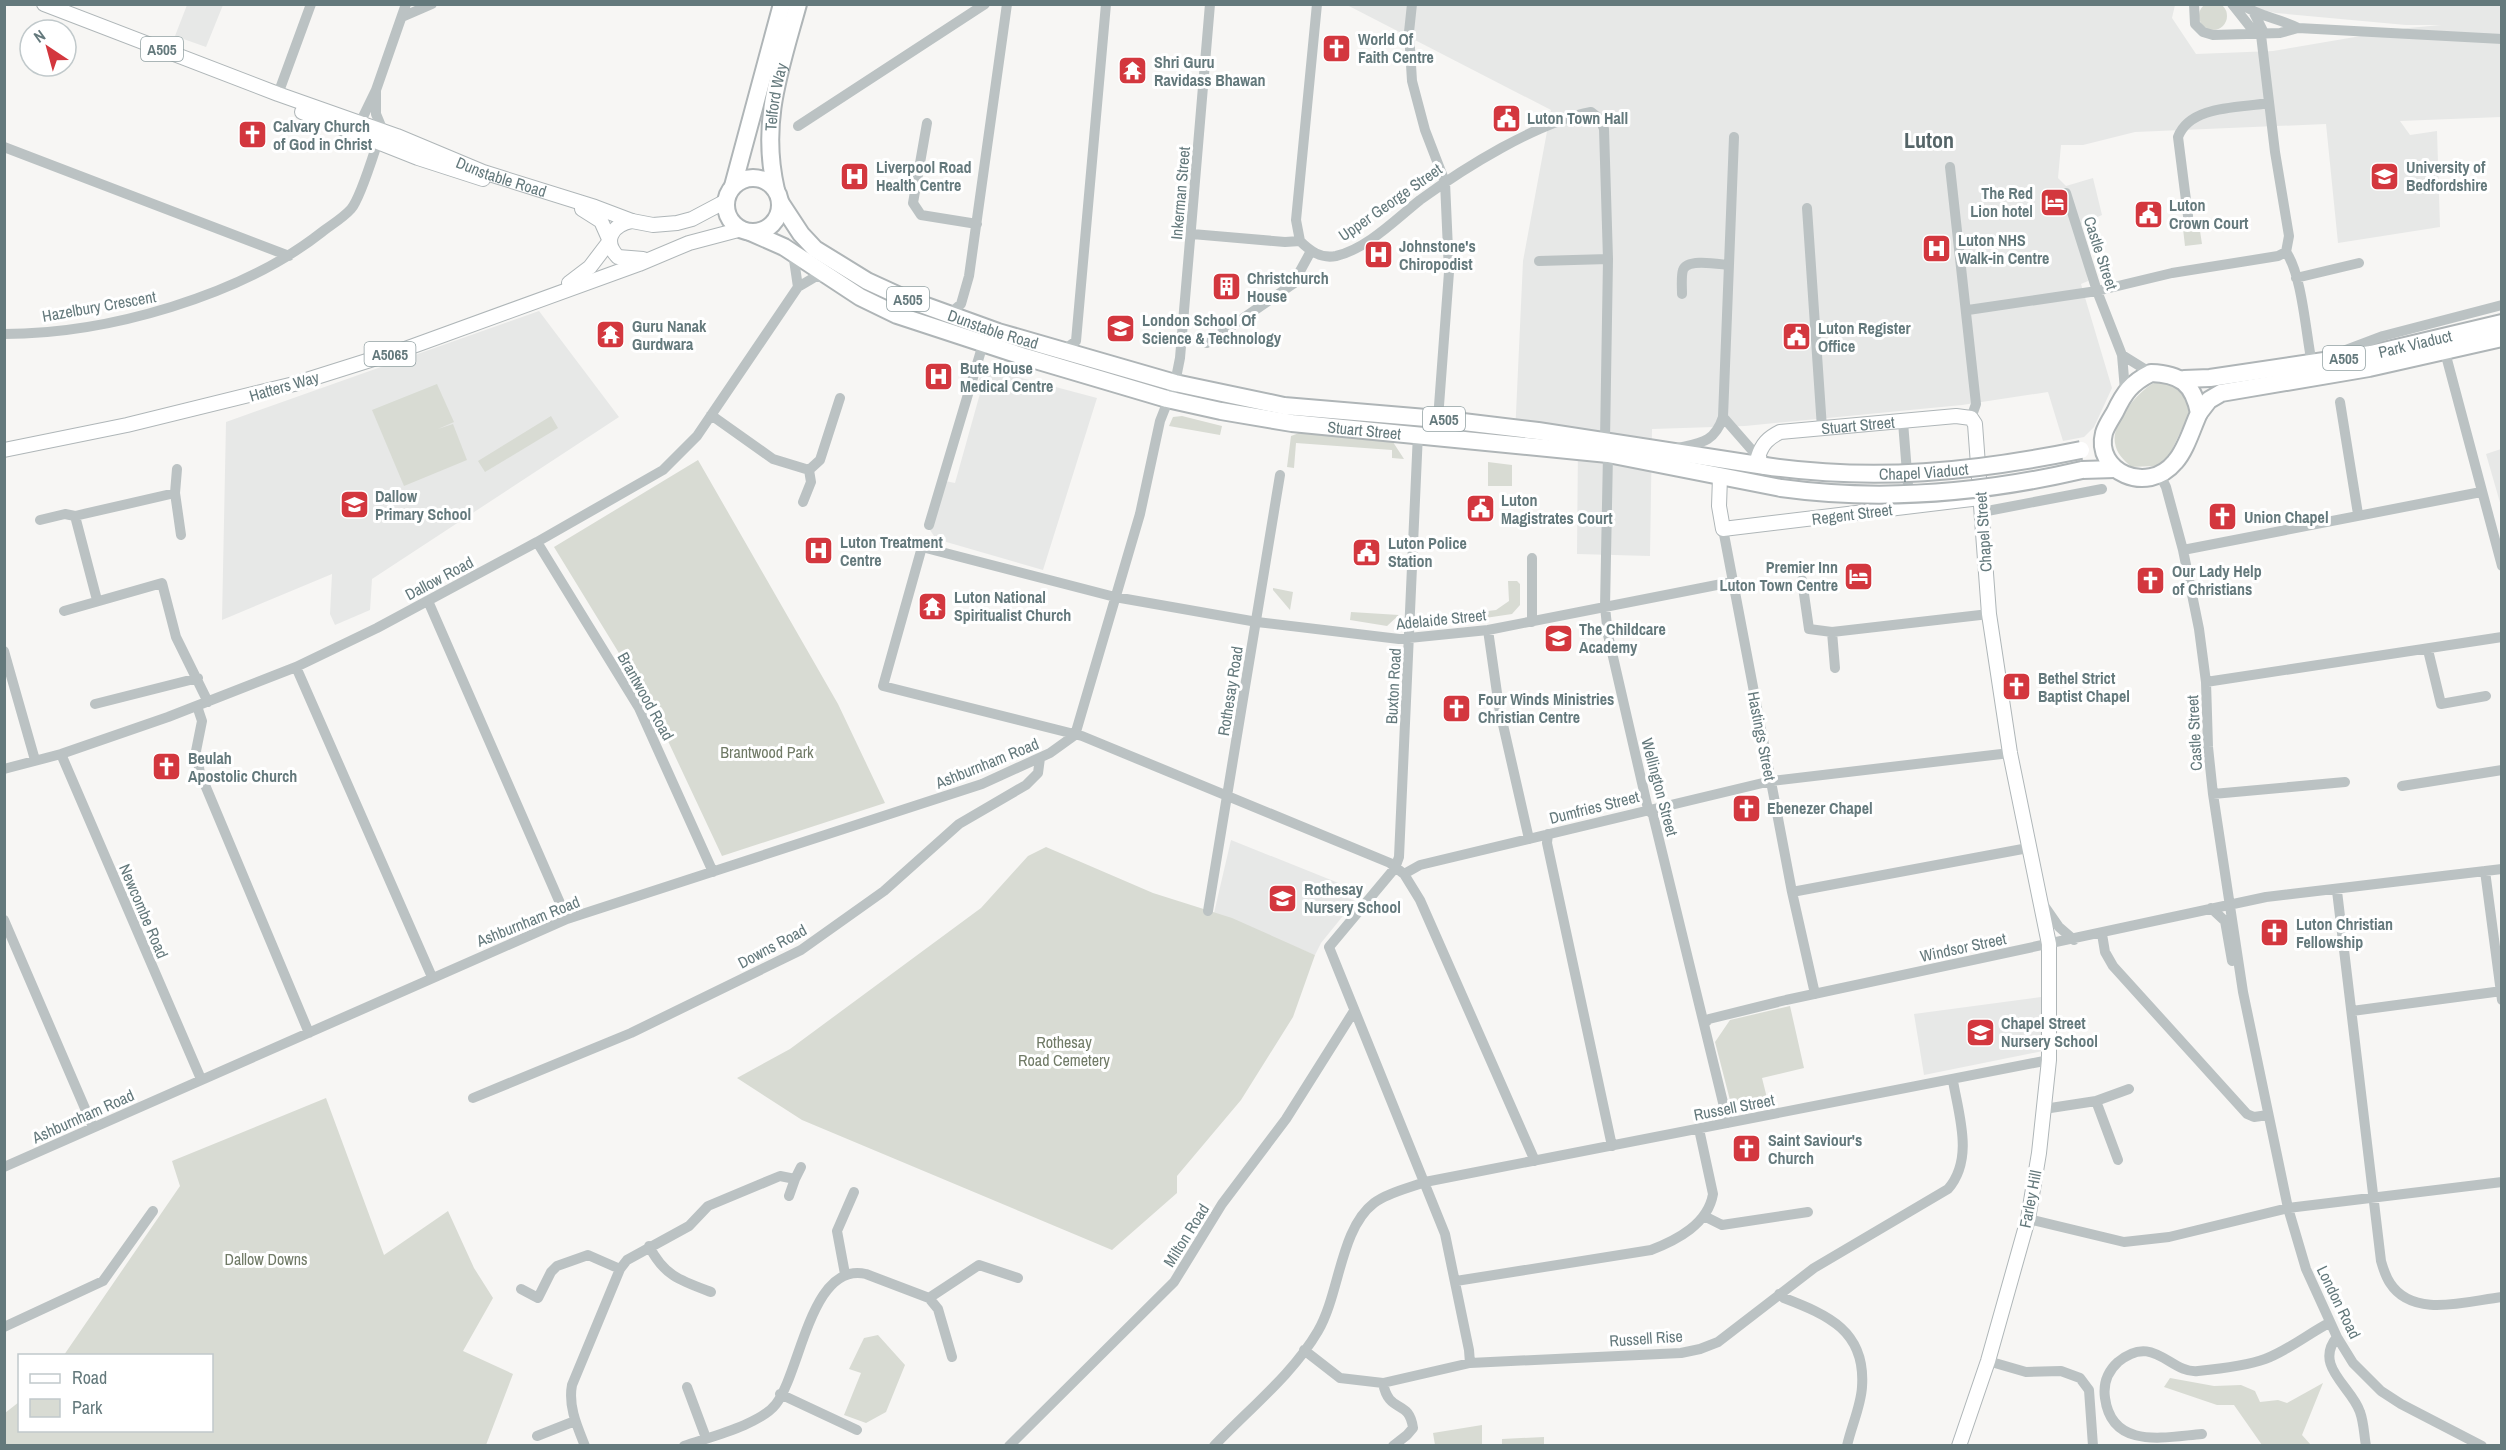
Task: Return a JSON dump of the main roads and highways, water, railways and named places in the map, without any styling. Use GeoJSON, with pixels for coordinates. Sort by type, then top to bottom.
{"type":"FeatureCollection","features":[{"type":"Feature","properties":{"kind":"highway","name":"Telford Way"},"geometry":{"type":"LineString","coordinates":[[730,193],[782,4]]}},
{"type":"Feature","properties":{"kind":"highway","name":"Telford Way"},"geometry":{"type":"LineString","coordinates":[[778,196],[769,160],[770,120],[798,4]]}},
{"type":"Feature","properties":{"kind":"highway"},"geometry":{"type":"LineString","coordinates":[[748,178],[756,178],[771,184],[778,196],[777,217],[772,224],[758,231],[746,230],[728,215],[730,193],[748,178]]}},
{"type":"Feature","properties":{"kind":"highway","name":"Dunstable Road"},"geometry":{"type":"LineString","coordinates":[[778,196],[801,234],[815,249],[867,281],[948,315],[1065,351]]}},
{"type":"Feature","properties":{"kind":"highway","name":"Dunstable Road"},"geometry":{"type":"LineString","coordinates":[[746,230],[793,253],[828,278],[897,315],[1025,357]]}},
{"type":"Feature","properties":{"kind":"highway","name":"Park Viaduct"},"geometry":{"type":"LineString","coordinates":[[2184,379],[2312,363],[2428,342],[2502,322]]}},
{"type":"Feature","properties":{"kind":"highway","name":"Park Viaduct"},"geometry":{"type":"LineString","coordinates":[[2199,413],[2210,400],[2221,393],[2336,375],[2502,338]]}},
{"type":"Feature","properties":{"kind":"highway","name":"Stuart Street"},"geometry":{"type":"LineString","coordinates":[[1065,351],[1175,383],[1284,406],[1438,418],[1607,447],[1720,477],[1781,488]]}},
{"type":"Feature","properties":{"kind":"highway","name":"Stuart Street"},"geometry":{"type":"LineString","coordinates":[[1025,357],[1167,399],[1292,423],[1671,450],[1712,460],[1762,462]]}},
{"type":"Feature","properties":{"kind":"highway","name":"A505"},"geometry":{"type":"LineString","coordinates":[[2104,434],[2125,390],[2151,373],[2169,374],[2184,379]]}},
{"type":"Feature","properties":{"kind":"highway"},"geometry":{"type":"LineString","coordinates":[[2184,379],[2192,390],[2199,413]]}},
{"type":"Feature","properties":{"kind":"highway","name":"A505"},"geometry":{"type":"LineString","coordinates":[[2115,469],[2135,479],[2160,475],[2177,460],[2199,413]]}},
{"type":"Feature","properties":{"kind":"highway"},"geometry":{"type":"LineString","coordinates":[[2104,434],[2105,448],[2115,469]]}},
{"type":"Feature","properties":{"kind":"highway","name":"Chapel Viaduct"},"geometry":{"type":"LineString","coordinates":[[1762,462],[1820,474],[1886,475],[2016,463],[2081,450],[2104,434]]}},
{"type":"Feature","properties":{"kind":"highway","name":"Chapel Viaduct"},"geometry":{"type":"LineString","coordinates":[[1781,488],[1834,495],[1915,494],[1991,488],[2082,470],[2115,469]]}},
{"type":"Feature","properties":{"kind":"main road","name":"Dunstable Road"},"geometry":{"type":"LineString","coordinates":[[46,5],[278,94],[288,107],[632,221],[653,225],[693,219],[730,193]]}},
{"type":"Feature","properties":{"kind":"main road","name":"Dunstable Road"},"geometry":{"type":"LineString","coordinates":[[381,136],[451,169],[590,211],[604,225],[609,241],[618,257],[629,260],[648,259]]}},
{"type":"Feature","properties":{"kind":"main road","name":"Hatters Way"},"geometry":{"type":"LineString","coordinates":[[556,292],[590,267],[618,226],[632,221]]}},
{"type":"Feature","properties":{"kind":"main road","name":"Hatters Way"},"geometry":{"type":"LineString","coordinates":[[4,450],[127,425],[294,384],[405,349],[689,243],[746,230]]}},
{"type":"Feature","properties":{"kind":"main road","name":"Stuart Street"},"geometry":{"type":"LineString","coordinates":[[1762,462],[1766,441],[1780,432],[1956,416],[1971,418]]}},
{"type":"Feature","properties":{"kind":"main road","name":"Chapel Street"},"geometry":{"type":"LineString","coordinates":[[1971,418],[1977,430],[1989,614],[2010,753],[2049,944]]}},
{"type":"Feature","properties":{"kind":"main road","name":"Hastings Street"},"geometry":{"type":"LineString","coordinates":[[1720,477],[1719,506],[1723,529]]}},
{"type":"Feature","properties":{"kind":"main road","name":"Regent Street"},"geometry":{"type":"LineString","coordinates":[[1723,529],[1909,507],[1981,505]]}},
{"type":"Feature","properties":{"kind":"main road","name":"Farley Hill"},"geometry":{"type":"LineString","coordinates":[[1959,1446],[1988,1361],[2028,1219],[2049,1060],[2049,944]]}},
{"type":"Feature","properties":{"kind":"place","name":"World Of Faith Centre"},"geometry":{"type":"Point","coordinates":[1337,48]}},
{"type":"Feature","properties":{"kind":"place","name":"Shri Guru Ravidass Bhawan"},"geometry":{"type":"Point","coordinates":[1133,71]}},
{"type":"Feature","properties":{"kind":"place","name":"Luton Town Hall"},"geometry":{"type":"Point","coordinates":[1506,118]}},
{"type":"Feature","properties":{"kind":"place","name":"Calvary Church of God in Christ"},"geometry":{"type":"Point","coordinates":[252,135]}},
{"type":"Feature","properties":{"kind":"place","name":"Liverpool Road Health Centre"},"geometry":{"type":"Point","coordinates":[855,176]}},
{"type":"Feature","properties":{"kind":"place","name":"University of Bedfordshire"},"geometry":{"type":"Point","coordinates":[2385,176]}},
{"type":"Feature","properties":{"kind":"place","name":"The Red Lion hotel"},"geometry":{"type":"Point","coordinates":[2054,202]}},
{"type":"Feature","properties":{"kind":"place","name":"Luton Crown Court"},"geometry":{"type":"Point","coordinates":[2148,214]}},
{"type":"Feature","properties":{"kind":"place","name":"Luton NHS Walk-in Centre"},"geometry":{"type":"Point","coordinates":[1937,249]}},
{"type":"Feature","properties":{"kind":"place","name":"Johnstone's Chiropodist"},"geometry":{"type":"Point","coordinates":[1378,255]}},
{"type":"Feature","properties":{"kind":"place","name":"Christchurch House"},"geometry":{"type":"Point","coordinates":[1226,287]}},
{"type":"Feature","properties":{"kind":"place","name":"London School Of Science & Technology"},"geometry":{"type":"Point","coordinates":[1121,329]}},
{"type":"Feature","properties":{"kind":"place","name":"Guru Nanak Gurdwara"},"geometry":{"type":"Point","coordinates":[611,335]}},
{"type":"Feature","properties":{"kind":"place","name":"Luton Register Office"},"geometry":{"type":"Point","coordinates":[1797,337]}},
{"type":"Feature","properties":{"kind":"place","name":"Bute House Medical Centre"},"geometry":{"type":"Point","coordinates":[939,377]}},
{"type":"Feature","properties":{"kind":"place","name":"Dallow Primary School"},"geometry":{"type":"Point","coordinates":[354,505]}},
{"type":"Feature","properties":{"kind":"place","name":"Luton Magistrates Court"},"geometry":{"type":"Point","coordinates":[1480,509]}},
{"type":"Feature","properties":{"kind":"place","name":"Union Chapel"},"geometry":{"type":"Point","coordinates":[2223,517]}},
{"type":"Feature","properties":{"kind":"place","name":"Luton Treatment Centre"},"geometry":{"type":"Point","coordinates":[819,551]}},
{"type":"Feature","properties":{"kind":"place","name":"Luton Police Station"},"geometry":{"type":"Point","coordinates":[1367,552]}},
{"type":"Feature","properties":{"kind":"place","name":"Premier Inn Luton Town Centre"},"geometry":{"type":"Point","coordinates":[1859,576]}},
{"type":"Feature","properties":{"kind":"place","name":"Our Lady Help of Christians"},"geometry":{"type":"Point","coordinates":[2151,580]}},
{"type":"Feature","properties":{"kind":"place","name":"Luton National Spiritualist Church"},"geometry":{"type":"Point","coordinates":[933,606]}},
{"type":"Feature","properties":{"kind":"place","name":"The Childcare Academy"},"geometry":{"type":"Point","coordinates":[1558,638]}},
{"type":"Feature","properties":{"kind":"place","name":"Bethel Strict Baptist Chapel"},"geometry":{"type":"Point","coordinates":[2017,687]}},
{"type":"Feature","properties":{"kind":"place","name":"Four Winds Ministries Christian Centre"},"geometry":{"type":"Point","coordinates":[1457,708]}},
{"type":"Feature","properties":{"kind":"place","name":"Beulah Apostolic Church"},"geometry":{"type":"Point","coordinates":[167,767]}},
{"type":"Feature","properties":{"kind":"place","name":"Ebenezer Chapel"},"geometry":{"type":"Point","coordinates":[1746,808]}},
{"type":"Feature","properties":{"kind":"place","name":"Rothesay Nursery School"},"geometry":{"type":"Point","coordinates":[1283,898]}},
{"type":"Feature","properties":{"kind":"place","name":"Luton Christian Fellowship"},"geometry":{"type":"Point","coordinates":[2275,933]}},
{"type":"Feature","properties":{"kind":"place","name":"Chapel Street Nursery School"},"geometry":{"type":"Point","coordinates":[1980,1032]}},
{"type":"Feature","properties":{"kind":"place","name":"Saint Saviour's Church"},"geometry":{"type":"Point","coordinates":[1747,1149]}},
{"type":"Feature","properties":{"kind":"district","name":"Luton"},"geometry":{"type":"Point","coordinates":[1929,140]}},
{"type":"Feature","properties":{"kind":"park label","name":"Brantwood Park"},"geometry":{"type":"Point","coordinates":[767,752]}},
{"type":"Feature","properties":{"kind":"park label","name":"Rothesay Road Cemetery"},"geometry":{"type":"Point","coordinates":[1064,1051]}},
{"type":"Feature","properties":{"kind":"park label","name":"Dallow Downs"},"geometry":{"type":"Point","coordinates":[266,1259]}}]}
